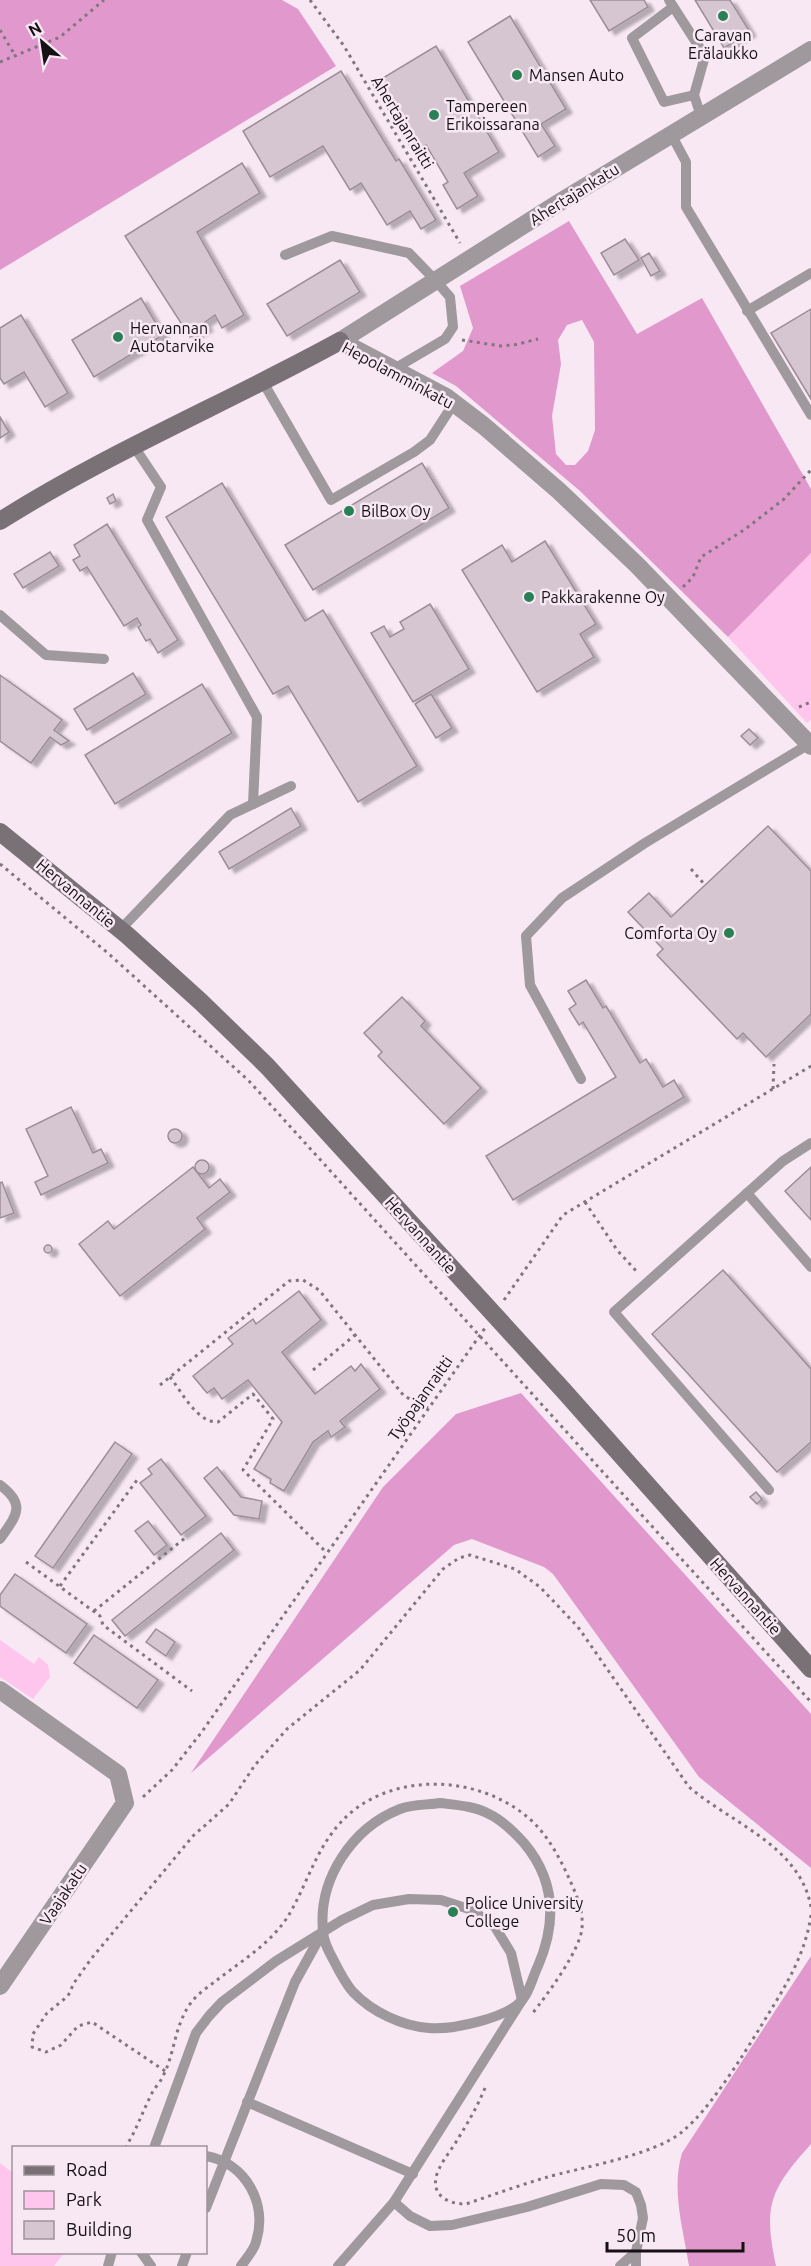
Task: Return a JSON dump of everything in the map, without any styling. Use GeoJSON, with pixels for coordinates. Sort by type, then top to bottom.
{"type":"FeatureCollection","features":[{"type":"Feature","properties":{"kind":"main road","name":"Hepolamminkatu"},"geometry":{"type":"LineString","coordinates":[[0,521],[76,475],[340,341]]}},
{"type":"Feature","properties":{"kind":"main road","name":"Hervannantie"},"geometry":{"type":"LineString","coordinates":[[0,832],[120,930],[201,1002],[267,1066],[494,1314],[811,1669]]}},
{"type":"Feature","properties":{"kind":"street","name":"Ahertajankatu"},"geometry":{"type":"LineString","coordinates":[[340,341],[700,116],[811,50]]}},
{"type":"Feature","properties":{"kind":"street","name":"Hepolamminkatu"},"geometry":{"type":"LineString","coordinates":[[340,341],[454,403],[484,426],[559,491],[672,600],[810,745]]}},
{"type":"Feature","properties":{"kind":"street"},"geometry":{"type":"LineString","coordinates":[[0,1690],[118,1774],[125,1803]]}},
{"type":"Feature","properties":{"kind":"street","name":"Vaajakatu"},"geometry":{"type":"LineString","coordinates":[[0,1986],[125,1803]]}},
{"type":"Feature","properties":{"kind":"lane"},"geometry":{"type":"LineString","coordinates":[[694,95],[664,102],[632,38],[671,3],[705,56],[694,95],[700,116]]}},
{"type":"Feature","properties":{"kind":"lane"},"geometry":{"type":"LineString","coordinates":[[671,134],[686,162],[686,207],[811,415]]}},
{"type":"Feature","properties":{"kind":"lane"},"geometry":{"type":"LineString","coordinates":[[285,255],[332,236],[409,253],[436,281],[450,297],[453,327],[445,339],[394,369]]}},
{"type":"Feature","properties":{"kind":"lane"},"geometry":{"type":"LineString","coordinates":[[747,311],[811,273]]}},
{"type":"Feature","properties":{"kind":"lane"},"geometry":{"type":"LineString","coordinates":[[263,382],[331,500],[414,452],[430,440],[454,403]]}},
{"type":"Feature","properties":{"kind":"lane"},"geometry":{"type":"LineString","coordinates":[[134,445],[161,487],[147,520],[257,717],[253,804]]}},
{"type":"Feature","properties":{"kind":"lane"},"geometry":{"type":"LineString","coordinates":[[0,615],[46,655],[104,659]]}},
{"type":"Feature","properties":{"kind":"lane"},"geometry":{"type":"LineString","coordinates":[[581,1079],[530,985],[526,936],[562,898],[645,843],[810,745]]}},
{"type":"Feature","properties":{"kind":"lane"},"geometry":{"type":"LineString","coordinates":[[120,930],[230,815],[291,786]]}},
{"type":"Feature","properties":{"kind":"lane"},"geometry":{"type":"LineString","coordinates":[[769,1490],[614,1312],[783,1161],[811,1143]]}},
{"type":"Feature","properties":{"kind":"lane"},"geometry":{"type":"LineString","coordinates":[[747,1193],[811,1267]]}},
{"type":"Feature","properties":{"kind":"lane"},"geometry":{"type":"LineString","coordinates":[[0,1485],[12,1494],[17,1504],[16,1516],[0,1539]]}},
{"type":"Feature","properties":{"kind":"lane"},"geometry":{"type":"LineString","coordinates":[[207,2205],[296,1982],[322,1932],[330,1879],[340,1857],[381,1817],[403,1808],[440,1803],[465,1806],[489,1813],[514,1832],[542,1869],[549,1896],[551,1917],[544,1952],[522,2000],[413,2174],[394,2202],[338,2266]]}},
{"type":"Feature","properties":{"kind":"lane"},"geometry":{"type":"LineString","coordinates":[[155,2146],[196,2033],[209,2016],[246,1983],[322,1932],[373,1905],[409,1899],[441,1900],[472,1910],[495,1927],[511,1953],[522,2000]]}},
{"type":"Feature","properties":{"kind":"lane"},"geometry":{"type":"LineString","coordinates":[[322,1932],[329,1952],[353,1992],[378,2012],[405,2025],[431,2028],[478,2022],[500,2014],[522,2000]]}},
{"type":"Feature","properties":{"kind":"lane"},"geometry":{"type":"LineString","coordinates":[[247,2102],[413,2174]]}},
{"type":"Feature","properties":{"kind":"lane"},"geometry":{"type":"LineString","coordinates":[[207,2156],[224,2162],[240,2173],[255,2194],[260,2218],[256,2244],[241,2266]]}},
{"type":"Feature","properties":{"kind":"lane"},"geometry":{"type":"LineString","coordinates":[[394,2202],[410,2216],[430,2226],[452,2225],[527,2207],[601,2184],[624,2185],[636,2192],[643,2218],[636,2252],[636,2266]]}},
{"type":"Feature","properties":{"kind":"lane"},"geometry":{"type":"LineString","coordinates":[[620,2266],[636,2252]]}},
{"type":"Feature","properties":{"kind":"lane"},"geometry":{"type":"LineString","coordinates":[[142,2254],[151,2266]]}},
{"type":"Feature","properties":{"kind":"path"},"geometry":{"type":"LineString","coordinates":[[0,62],[60,37],[104,0]]}},
{"type":"Feature","properties":{"kind":"path","name":"Ahertajanraitti"},"geometry":{"type":"LineString","coordinates":[[310,0],[344,46],[470,259]]}},
{"type":"Feature","properties":{"kind":"path"},"geometry":{"type":"LineString","coordinates":[[0,30],[16,57]]}},
{"type":"Feature","properties":{"kind":"path"},"geometry":{"type":"LineString","coordinates":[[445,339],[484,342],[501,346],[538,339]]}},
{"type":"Feature","properties":{"kind":"path"},"geometry":{"type":"LineString","coordinates":[[672,600],[693,577],[701,556],[744,530],[776,505],[811,470]]}},
{"type":"Feature","properties":{"kind":"path"},"geometry":{"type":"LineString","coordinates":[[0,864],[109,954],[249,1081],[811,1702]]}},
{"type":"Feature","properties":{"kind":"path"},"geometry":{"type":"LineString","coordinates":[[691,869],[705,885]]}},
{"type":"Feature","properties":{"kind":"path"},"geometry":{"type":"LineString","coordinates":[[773,1089],[774,1064]]}},
{"type":"Feature","properties":{"kind":"path","name":"Työpajanraitti"},"geometry":{"type":"LineString","coordinates":[[125,1803],[138,1802],[172,1770],[201,1733],[563,1215],[811,1066]]}},
{"type":"Feature","properties":{"kind":"path"},"geometry":{"type":"LineString","coordinates":[[585,1202],[617,1250],[647,1283]]}},
{"type":"Feature","properties":{"kind":"path"},"geometry":{"type":"LineString","coordinates":[[160,1385],[289,1281],[303,1280],[319,1290],[404,1396],[428,1408]]}},
{"type":"Feature","properties":{"kind":"path"},"geometry":{"type":"LineString","coordinates":[[313,1370],[355,1335]]}},
{"type":"Feature","properties":{"kind":"path"},"geometry":{"type":"LineString","coordinates":[[170,1377],[201,1416],[211,1422],[218,1422],[253,1394],[273,1419],[243,1470],[327,1553]]}},
{"type":"Feature","properties":{"kind":"path"},"geometry":{"type":"LineString","coordinates":[[60,1587],[137,1480]]}},
{"type":"Feature","properties":{"kind":"path"},"geometry":{"type":"LineString","coordinates":[[94,1611],[185,1538]]}},
{"type":"Feature","properties":{"kind":"path"},"geometry":{"type":"LineString","coordinates":[[165,2071],[92,2022],[78,2026],[61,2045],[46,2052],[33,2047],[33,2034],[47,2013],[68,1996],[91,1959],[193,1836],[229,1804],[255,1766],[287,1729],[360,1670],[443,1569],[459,1558],[470,1555],[516,1569],[562,1608],[578,1627],[688,1787],[771,1845],[789,1862],[805,1886],[811,1907]]}},
{"type":"Feature","properties":{"kind":"path"},"geometry":{"type":"LineString","coordinates":[[26,1562],[94,1611],[103,1625],[192,1690]]}},
{"type":"Feature","properties":{"kind":"path"},"geometry":{"type":"LineString","coordinates":[[126,2146],[152,2092],[165,2071],[178,2026],[190,2003],[261,1947],[276,1932],[290,1912],[323,1845],[338,1826],[355,1810],[397,1789],[423,1785],[449,1785],[474,1788],[499,1798],[534,1823],[560,1858],[579,1907],[582,1929],[563,1968],[529,2019]]}},
{"type":"Feature","properties":{"kind":"path"},"geometry":{"type":"LineString","coordinates":[[488,2082],[459,2138],[439,2169],[437,2189],[441,2196],[454,2204],[466,2204],[544,2178],[629,2156],[666,2142],[696,2120],[745,2052],[792,1975],[809,1931],[811,1915]]}},
{"type":"Feature","properties":{"kind":"green space"},"geometry":{"type":"Polygon","coordinates":[[[811,553],[811,720],[807,723],[728,637],[811,553]]]}},
{"type":"Feature","properties":{"kind":"green space"},"geometry":{"type":"Polygon","coordinates":[[[0,1640],[34,1664],[39,1657],[48,1665],[50,1677],[33,1699],[0,1677],[0,1640]]]}},
{"type":"Feature","properties":{"kind":"green space"},"geometry":{"type":"Polygon","coordinates":[[[0,2163],[12,2172],[12,2254],[63,2254],[54,2266],[0,2266],[0,2163]]]}},
{"type":"Feature","properties":{"kind":"shaded area"},"geometry":{"type":"Polygon","coordinates":[[[0,0],[282,0],[298,9],[336,66],[0,270],[0,0]]]}},
{"type":"Feature","properties":{"kind":"shaded area"},"geometry":{"type":"Polygon","coordinates":[[[569,221],[637,334],[702,298],[811,489],[811,553],[728,637],[580,491],[456,386],[432,373],[463,351],[473,328],[460,286],[569,221]],[[582,320],[567,325],[558,340],[561,364],[552,416],[556,454],[566,465],[575,465],[588,451],[595,430],[594,342],[582,320]]]}},
{"type":"Feature","properties":{"kind":"shaded area"},"geometry":{"type":"Polygon","coordinates":[[[521,1393],[811,1714],[811,1868],[699,1777],[553,1574],[544,1567],[472,1539],[454,1545],[191,1773],[383,1487],[456,1414],[521,1393]]]}},
{"type":"Feature","properties":{"kind":"shaded area"},"geometry":{"type":"Polygon","coordinates":[[[811,1956],[811,2144],[786,2174],[773,2199],[770,2228],[776,2266],[689,2266],[678,2195],[682,2153],[811,1956]]]}},
{"type":"Feature","properties":{"kind":"building"},"geometry":{"type":"Polygon","coordinates":[[[590,0],[644,0],[648,7],[609,31],[590,0]]]}},
{"type":"Feature","properties":{"kind":"building","name":"Caravan Erälaukko"},"geometry":{"type":"Polygon","coordinates":[[[695,0],[730,0],[750,32],[724,48],[695,0]]]}},
{"type":"Feature","properties":{"kind":"building","name":"Mansen Auto"},"geometry":{"type":"Polygon","coordinates":[[[510,16],[566,109],[541,124],[555,146],[538,157],[468,42],[510,16]]]}},
{"type":"Feature","properties":{"kind":"building","name":"Tampereen Erikoissarana"},"geometry":{"type":"Polygon","coordinates":[[[436,46],[499,152],[464,173],[478,196],[457,209],[443,185],[448,182],[426,145],[414,153],[373,84],[436,46]]]}},
{"type":"Feature","properties":{"kind":"building"},"geometry":{"type":"Polygon","coordinates":[[[341,71],[396,161],[399,159],[436,220],[421,229],[410,211],[387,225],[361,183],[350,190],[323,146],[270,177],[243,131],[341,71]]]}},
{"type":"Feature","properties":{"kind":"building"},"geometry":{"type":"Polygon","coordinates":[[[242,163],[260,193],[197,232],[244,315],[222,328],[215,315],[204,323],[207,327],[190,337],[125,236],[242,163]]]}},
{"type":"Feature","properties":{"kind":"building"},"geometry":{"type":"Polygon","coordinates":[[[625,239],[639,260],[614,275],[601,253],[625,239]]]}},
{"type":"Feature","properties":{"kind":"building"},"geometry":{"type":"Polygon","coordinates":[[[649,253],[660,271],[651,276],[641,258],[649,253]]]}},
{"type":"Feature","properties":{"kind":"building"},"geometry":{"type":"Polygon","coordinates":[[[340,260],[360,292],[287,336],[267,304],[340,260]]]}},
{"type":"Feature","properties":{"kind":"building","name":"Hervannan Autotarvike"},"geometry":{"type":"Polygon","coordinates":[[[141,298],[163,335],[94,377],[72,340],[141,298]]]}},
{"type":"Feature","properties":{"kind":"building"},"geometry":{"type":"Polygon","coordinates":[[[811,309],[811,399],[771,333],[811,309]]]}},
{"type":"Feature","properties":{"kind":"building"},"geometry":{"type":"Polygon","coordinates":[[[21,315],[68,393],[45,407],[24,372],[4,384],[0,378],[0,328],[21,315]]]}},
{"type":"Feature","properties":{"kind":"building"},"geometry":{"type":"Polygon","coordinates":[[[0,417],[9,432],[0,438],[0,417]]]}},
{"type":"Feature","properties":{"kind":"building"},"geometry":{"type":"Polygon","coordinates":[[[422,463],[449,508],[313,590],[285,545],[422,463]]]}},
{"type":"Feature","properties":{"kind":"building"},"geometry":{"type":"Polygon","coordinates":[[[222,483],[305,621],[323,610],[417,766],[358,802],[288,686],[273,694],[166,517],[222,483]]]}},
{"type":"Feature","properties":{"kind":"building"},"geometry":{"type":"Polygon","coordinates":[[[113,494],[116,501],[110,504],[107,498],[113,494]]]}},
{"type":"Feature","properties":{"kind":"building"},"geometry":{"type":"Polygon","coordinates":[[[107,524],[178,640],[158,653],[150,639],[146,641],[138,627],[141,625],[137,618],[124,626],[87,567],[80,571],[73,560],[80,556],[74,545],[107,524]]]}},
{"type":"Feature","properties":{"kind":"building","name":"Pakkarakenne Oy"},"geometry":{"type":"Polygon","coordinates":[[[545,541],[596,624],[580,634],[594,657],[537,692],[462,570],[502,545],[512,562],[545,541]]]}},
{"type":"Feature","properties":{"kind":"building"},"geometry":{"type":"Polygon","coordinates":[[[50,552],[59,566],[23,588],[14,574],[50,552]]]}},
{"type":"Feature","properties":{"kind":"building"},"geometry":{"type":"Polygon","coordinates":[[[430,604],[469,669],[413,702],[371,633],[384,626],[390,637],[404,629],[400,622],[430,604]]]}},
{"type":"Feature","properties":{"kind":"building"},"geometry":{"type":"Polygon","coordinates":[[[133,673],[146,694],[87,730],[74,709],[133,673]]]}},
{"type":"Feature","properties":{"kind":"building"},"geometry":{"type":"Polygon","coordinates":[[[0,675],[62,720],[54,730],[69,741],[61,745],[50,737],[31,763],[0,741],[0,675]]]}},
{"type":"Feature","properties":{"kind":"building"},"geometry":{"type":"Polygon","coordinates":[[[202,684],[232,733],[115,804],[85,755],[202,684]]]}},
{"type":"Feature","properties":{"kind":"building"},"geometry":{"type":"Polygon","coordinates":[[[431,694],[452,728],[436,738],[415,704],[431,694]]]}},
{"type":"Feature","properties":{"kind":"building"},"geometry":{"type":"Polygon","coordinates":[[[749,729],[758,738],[750,745],[741,736],[749,729]]]}},
{"type":"Feature","properties":{"kind":"building"},"geometry":{"type":"Polygon","coordinates":[[[291,808],[301,826],[229,869],[219,852],[291,808]]]}},
{"type":"Feature","properties":{"kind":"building","name":"Comforta Oy"},"geometry":{"type":"Polygon","coordinates":[[[768,826],[811,871],[811,1014],[766,1057],[743,1033],[737,1039],[657,955],[663,949],[628,912],[649,893],[671,917],[768,826]]]}},
{"type":"Feature","properties":{"kind":"building"},"geometry":{"type":"Polygon","coordinates":[[[586,980],[603,1008],[606,1006],[640,1063],[646,1059],[663,1087],[674,1080],[684,1097],[513,1200],[486,1156],[616,1077],[583,1022],[579,1025],[569,1009],[576,1004],[568,991],[586,980]]]}},
{"type":"Feature","properties":{"kind":"building"},"geometry":{"type":"Polygon","coordinates":[[[402,997],[425,1021],[421,1026],[481,1088],[444,1124],[378,1056],[382,1052],[364,1033],[402,997]]]}},
{"type":"Feature","properties":{"kind":"building"},"geometry":{"type":"Polygon","coordinates":[[[71,1107],[93,1153],[101,1149],[108,1163],[41,1195],[35,1182],[48,1176],[26,1129],[71,1107]]]}},
{"type":"Feature","properties":{"kind":"building"},"geometry":{"type":"Polygon","coordinates":[[[175,1129],[180,1131],[182,1136],[180,1141],[175,1143],[170,1141],[168,1136],[170,1131],[175,1129]]]}},
{"type":"Feature","properties":{"kind":"building"},"geometry":{"type":"Polygon","coordinates":[[[202,1160],[207,1162],[209,1167],[207,1172],[202,1174],[197,1172],[195,1167],[197,1162],[202,1160]]]}},
{"type":"Feature","properties":{"kind":"building"},"geometry":{"type":"Polygon","coordinates":[[[193,1167],[209,1188],[220,1179],[230,1192],[197,1218],[205,1229],[120,1296],[79,1244],[108,1221],[114,1229],[193,1167]]]}},
{"type":"Feature","properties":{"kind":"building"},"geometry":{"type":"Polygon","coordinates":[[[811,1167],[811,1220],[785,1191],[811,1167]]]}},
{"type":"Feature","properties":{"kind":"building"},"geometry":{"type":"Polygon","coordinates":[[[2,1182],[14,1213],[0,1218],[0,1183],[2,1182]]]}},
{"type":"Feature","properties":{"kind":"building"},"geometry":{"type":"Polygon","coordinates":[[[48,1245],[52,1249],[48,1253],[44,1249],[48,1245]]]}},
{"type":"Feature","properties":{"kind":"building"},"geometry":{"type":"Polygon","coordinates":[[[723,1270],[811,1369],[811,1442],[777,1472],[652,1334],[723,1270]]]}},
{"type":"Feature","properties":{"kind":"building"},"geometry":{"type":"Polygon","coordinates":[[[299,1291],[321,1320],[282,1352],[315,1394],[351,1366],[355,1371],[361,1364],[380,1389],[340,1421],[345,1427],[331,1437],[328,1431],[313,1442],[284,1491],[270,1483],[271,1479],[254,1469],[282,1422],[248,1380],[222,1399],[214,1388],[207,1393],[193,1376],[233,1344],[228,1338],[253,1319],[256,1324],[299,1291]]]}},
{"type":"Feature","properties":{"kind":"building"},"geometry":{"type":"Polygon","coordinates":[[[115,1442],[132,1454],[53,1568],[35,1556],[115,1442]]]}},
{"type":"Feature","properties":{"kind":"building"},"geometry":{"type":"Polygon","coordinates":[[[161,1459],[206,1516],[181,1535],[140,1483],[152,1474],[148,1469],[161,1459]]]}},
{"type":"Feature","properties":{"kind":"building"},"geometry":{"type":"Polygon","coordinates":[[[217,1467],[241,1497],[262,1501],[259,1519],[234,1515],[204,1478],[217,1467]]]}},
{"type":"Feature","properties":{"kind":"building"},"geometry":{"type":"Polygon","coordinates":[[[756,1492],[762,1499],[757,1504],[750,1497],[756,1492]]]}},
{"type":"Feature","properties":{"kind":"building"},"geometry":{"type":"Polygon","coordinates":[[[148,1521],[167,1545],[154,1555],[135,1531],[148,1521]]]}},
{"type":"Feature","properties":{"kind":"building"},"geometry":{"type":"Polygon","coordinates":[[[221,1533],[234,1550],[125,1636],[112,1620],[221,1533]]]}},
{"type":"Feature","properties":{"kind":"building"},"geometry":{"type":"Polygon","coordinates":[[[15,1574],[87,1624],[66,1653],[0,1606],[0,1595],[15,1574]]]}},
{"type":"Feature","properties":{"kind":"building"},"geometry":{"type":"Polygon","coordinates":[[[156,1629],[175,1642],[166,1656],[146,1642],[156,1629]]]}},
{"type":"Feature","properties":{"kind":"building"},"geometry":{"type":"Polygon","coordinates":[[[94,1635],[158,1680],[137,1708],[74,1663],[94,1635]]]}},
{"type":"Feature","properties":{"kind":"place","name":"Caravan Erälaukko"},"geometry":{"type":"Point","coordinates":[723,16]}},
{"type":"Feature","properties":{"kind":"place","name":"Mansen Auto"},"geometry":{"type":"Point","coordinates":[517,75]}},
{"type":"Feature","properties":{"kind":"place","name":"Tampereen Erikoissarana"},"geometry":{"type":"Point","coordinates":[434,115]}},
{"type":"Feature","properties":{"kind":"place","name":"Hervannan Autotarvike"},"geometry":{"type":"Point","coordinates":[118,337]}},
{"type":"Feature","properties":{"kind":"place","name":"BilBox Oy"},"geometry":{"type":"Point","coordinates":[349,511]}},
{"type":"Feature","properties":{"kind":"place","name":"Pakkarakenne Oy"},"geometry":{"type":"Point","coordinates":[529,597]}},
{"type":"Feature","properties":{"kind":"place","name":"Comforta Oy"},"geometry":{"type":"Point","coordinates":[729,933]}},
{"type":"Feature","properties":{"kind":"place","name":"Police University College"},"geometry":{"type":"Point","coordinates":[453,1912]}}]}
